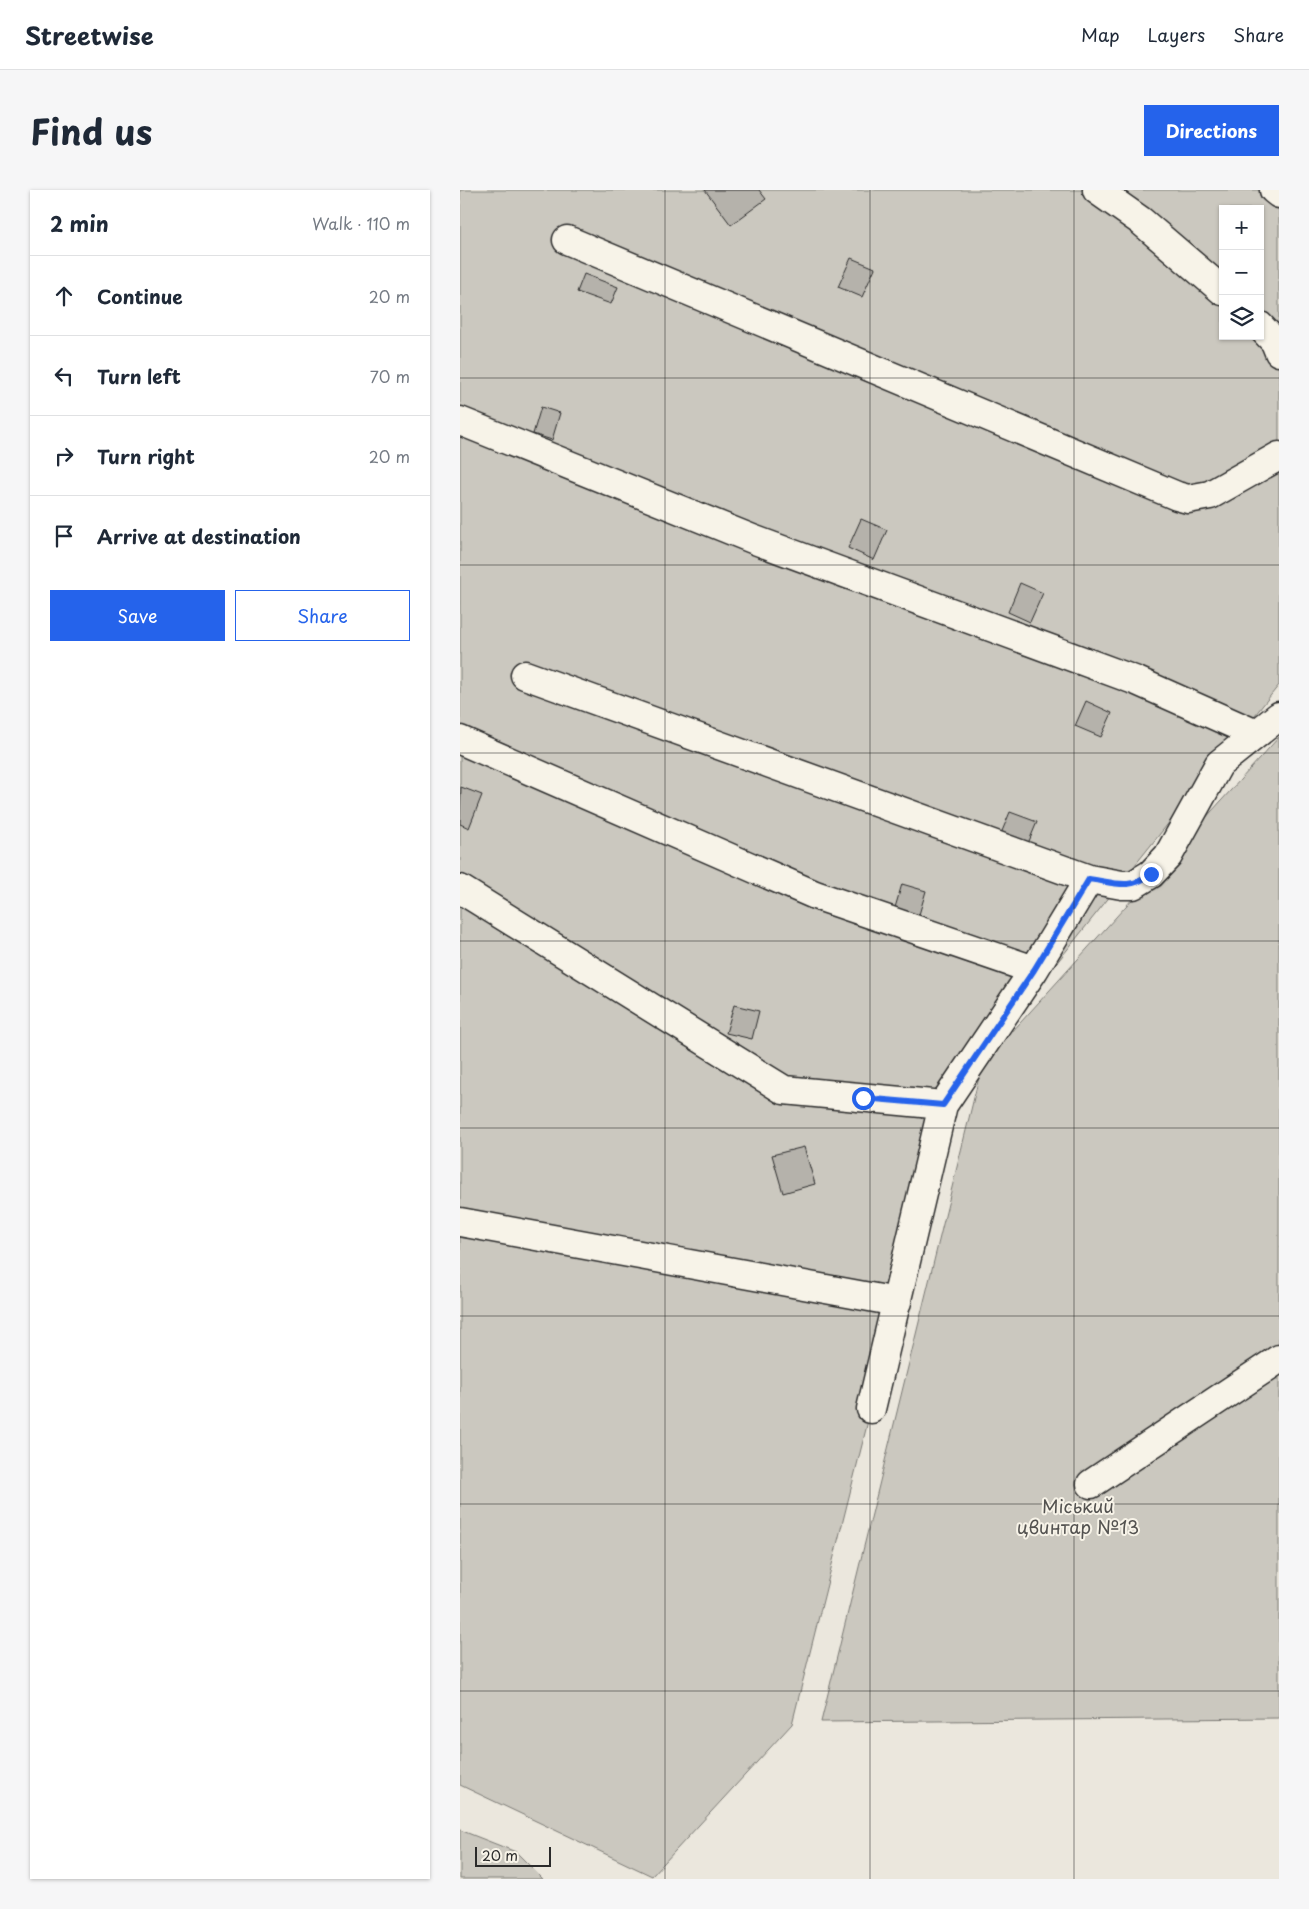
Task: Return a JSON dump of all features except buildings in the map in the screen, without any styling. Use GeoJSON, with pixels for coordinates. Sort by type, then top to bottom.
{"type":"FeatureCollection","features":[{"type":"Feature","properties":{"kind":"street"},"geometry":{"type":"LineString","coordinates":[[1097,190],[1141,221],[1219,287]]}},
{"type":"Feature","properties":{"kind":"street"},"geometry":{"type":"LineString","coordinates":[[1274,190],[1279,194]]}},
{"type":"Feature","properties":{"kind":"street"},"geometry":{"type":"LineString","coordinates":[[567,240],[1177,496],[1188,499],[1210,495],[1279,456]]}},
{"type":"Feature","properties":{"kind":"street"},"geometry":{"type":"LineString","coordinates":[[1264,331],[1274,342],[1279,352]]}},
{"type":"Feature","properties":{"kind":"street"},"geometry":{"type":"LineString","coordinates":[[460,421],[755,540],[1137,681],[1256,734]]}},
{"type":"Feature","properties":{"kind":"street"},"geometry":{"type":"LineString","coordinates":[[525,675],[1089,879],[1122,885],[1133,885],[1151,874],[1168,856],[1219,764],[1279,716]]}},
{"type":"Feature","properties":{"kind":"street"},"geometry":{"type":"LineString","coordinates":[[460,740],[815,895],[1034,970]]}},
{"type":"Feature","properties":{"kind":"street"},"geometry":{"type":"LineString","coordinates":[[872,1409],[943,1105],[1034,970],[1089,879]]}},
{"type":"Feature","properties":{"kind":"street"},"geometry":{"type":"LineString","coordinates":[[460,889],[784,1090],[943,1105]]}},
{"type":"Feature","properties":{"kind":"street"},"geometry":{"type":"LineString","coordinates":[[460,1222],[896,1302]]}},
{"type":"Feature","properties":{"kind":"street"},"geometry":{"type":"LineString","coordinates":[[1092,1484],[1279,1359]]}},
{"type":"Feature","properties":{"kind":"green space"},"geometry":{"type":"Polygon","coordinates":[[[460,190],[1279,190],[1279,685],[943,1105],[871,1409],[792,1724],[652,1876],[460,1785],[460,190]]]}},
{"type":"Feature","properties":{"kind":"green space","name":"Міський цвинтар №13"},"geometry":{"type":"Polygon","coordinates":[[[1279,737],[1279,1718],[821,1722],[982,1065],[1279,737]]]}},
{"type":"Feature","properties":{"kind":"green space"},"geometry":{"type":"Polygon","coordinates":[[[460,1830],[516,1852],[543,1879],[460,1879],[460,1830]]]}},
{"type":"Feature","properties":{"kind":"route"},"geometry":{"type":"LineString","coordinates":[[863,1098],[943,1105],[1034,970],[1089,879],[1133,885],[1143,881],[1151,874]]}}]}
